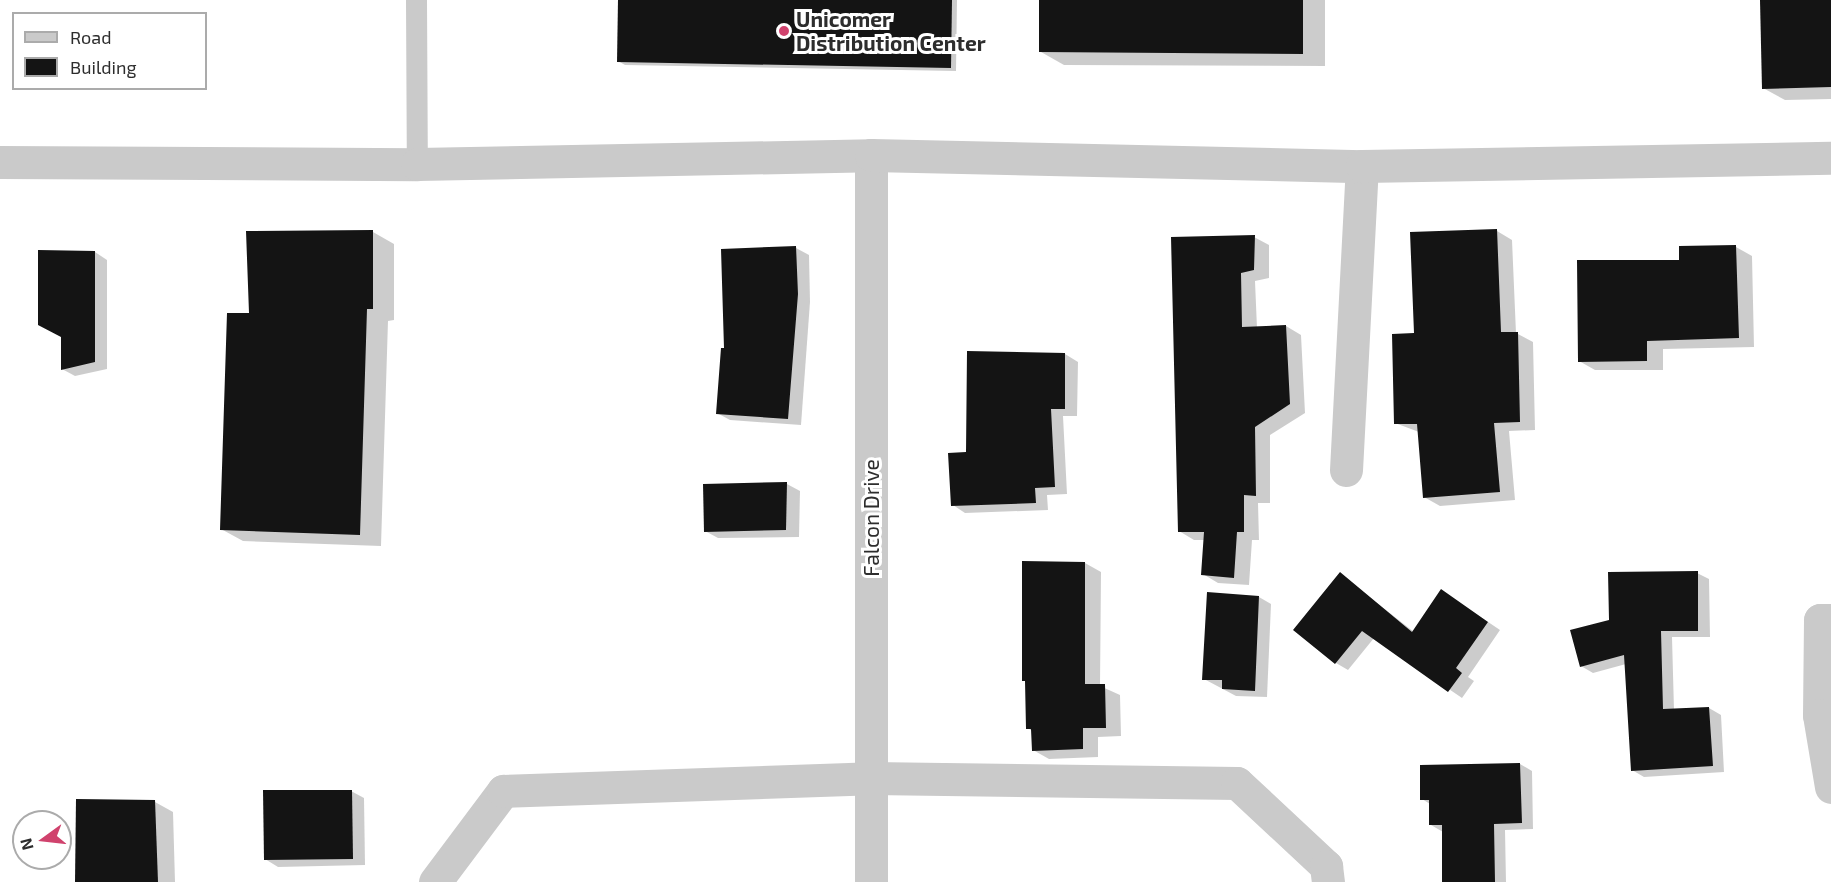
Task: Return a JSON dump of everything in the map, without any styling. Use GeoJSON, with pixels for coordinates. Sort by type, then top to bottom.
{"type":"FeatureCollection","features":[{"type":"Feature","properties":{"kind":"street"},"geometry":{"type":"LineString","coordinates":[[0,162],[417,164],[871,155],[1362,166],[1831,158]]}},
{"type":"Feature","properties":{"kind":"street","name":"Falcon Drive"},"geometry":{"type":"LineString","coordinates":[[871,155],[871,882]]}},
{"type":"Feature","properties":{"kind":"street"},"geometry":{"type":"LineString","coordinates":[[1346,470],[1362,166]]}},
{"type":"Feature","properties":{"kind":"street"},"geometry":{"type":"LineString","coordinates":[[1831,620],[1820,620],[1819,715],[1831,787]]}},
{"type":"Feature","properties":{"kind":"street"},"geometry":{"type":"LineString","coordinates":[[435,882],[503,791],[871,778],[1237,783],[1326,866],[1328,882]]}},
{"type":"Feature","properties":{"kind":"lane"},"geometry":{"type":"LineString","coordinates":[[416,0],[417,164]]}},
{"type":"Feature","properties":{"kind":"building","name":"Unicomer Distribution Center"},"geometry":{"type":"Polygon","coordinates":[[[618,0],[952,0],[951,68],[617,62],[618,0]]]}},
{"type":"Feature","properties":{"kind":"building"},"geometry":{"type":"Polygon","coordinates":[[[1039,0],[1303,0],[1303,54],[1039,52],[1039,0]]]}},
{"type":"Feature","properties":{"kind":"building"},"geometry":{"type":"Polygon","coordinates":[[[1760,0],[1831,0],[1831,87],[1762,89],[1760,0]]]}},
{"type":"Feature","properties":{"kind":"building"},"geometry":{"type":"Polygon","coordinates":[[[1497,229],[1501,332],[1518,332],[1520,422],[1494,423],[1500,492],[1423,498],[1417,424],[1394,424],[1392,334],[1414,333],[1410,232],[1497,229]]]}},
{"type":"Feature","properties":{"kind":"building"},"geometry":{"type":"Polygon","coordinates":[[[373,230],[373,309],[367,309],[360,535],[220,530],[227,313],[249,313],[246,231],[373,230]]]}},
{"type":"Feature","properties":{"kind":"building"},"geometry":{"type":"Polygon","coordinates":[[[1255,235],[1254,270],[1241,273],[1242,327],[1286,325],[1290,404],[1255,427],[1256,496],[1244,495],[1244,532],[1237,532],[1234,578],[1201,575],[1204,532],[1178,532],[1171,237],[1255,235]]]}},
{"type":"Feature","properties":{"kind":"building"},"geometry":{"type":"Polygon","coordinates":[[[1736,245],[1739,338],[1647,341],[1647,361],[1578,362],[1577,260],[1679,260],[1679,246],[1736,245]]]}},
{"type":"Feature","properties":{"kind":"building"},"geometry":{"type":"Polygon","coordinates":[[[796,246],[798,294],[788,419],[716,414],[721,348],[724,348],[721,249],[796,246]]]}},
{"type":"Feature","properties":{"kind":"building"},"geometry":{"type":"Polygon","coordinates":[[[38,250],[95,251],[95,362],[61,370],[61,337],[38,325],[38,250]]]}},
{"type":"Feature","properties":{"kind":"building"},"geometry":{"type":"Polygon","coordinates":[[[967,351],[1065,353],[1065,409],[1051,409],[1055,487],[1035,488],[1036,503],[951,506],[948,453],[966,452],[967,351]]]}},
{"type":"Feature","properties":{"kind":"building"},"geometry":{"type":"Polygon","coordinates":[[[787,482],[786,530],[704,532],[703,484],[787,482]]]}},
{"type":"Feature","properties":{"kind":"building"},"geometry":{"type":"Polygon","coordinates":[[[1022,561],[1085,562],[1085,684],[1105,684],[1106,728],[1083,728],[1083,749],[1032,751],[1031,729],[1026,729],[1025,681],[1022,681],[1022,561]]]}},
{"type":"Feature","properties":{"kind":"building"},"geometry":{"type":"Polygon","coordinates":[[[1698,571],[1698,631],[1661,631],[1663,709],[1709,707],[1713,766],[1631,771],[1624,655],[1580,667],[1570,630],[1609,620],[1608,572],[1698,571]]]}},
{"type":"Feature","properties":{"kind":"building"},"geometry":{"type":"Polygon","coordinates":[[[1340,572],[1412,632],[1441,589],[1488,622],[1456,668],[1462,673],[1448,692],[1362,631],[1335,664],[1293,630],[1340,572]]]}},
{"type":"Feature","properties":{"kind":"building"},"geometry":{"type":"Polygon","coordinates":[[[1207,592],[1259,596],[1255,691],[1222,689],[1222,680],[1202,680],[1207,592]]]}},
{"type":"Feature","properties":{"kind":"building"},"geometry":{"type":"Polygon","coordinates":[[[1520,763],[1522,823],[1494,824],[1495,882],[1442,882],[1442,825],[1429,825],[1429,800],[1420,800],[1420,765],[1520,763]]]}},
{"type":"Feature","properties":{"kind":"building"},"geometry":{"type":"Polygon","coordinates":[[[263,790],[352,790],[353,859],[264,860],[263,790]]]}},
{"type":"Feature","properties":{"kind":"building"},"geometry":{"type":"Polygon","coordinates":[[[76,799],[155,800],[158,882],[75,882],[76,799]]]}},
{"type":"Feature","properties":{"kind":"place","name":"Unicomer Distribution Center"},"geometry":{"type":"Point","coordinates":[784,31]}}]}
